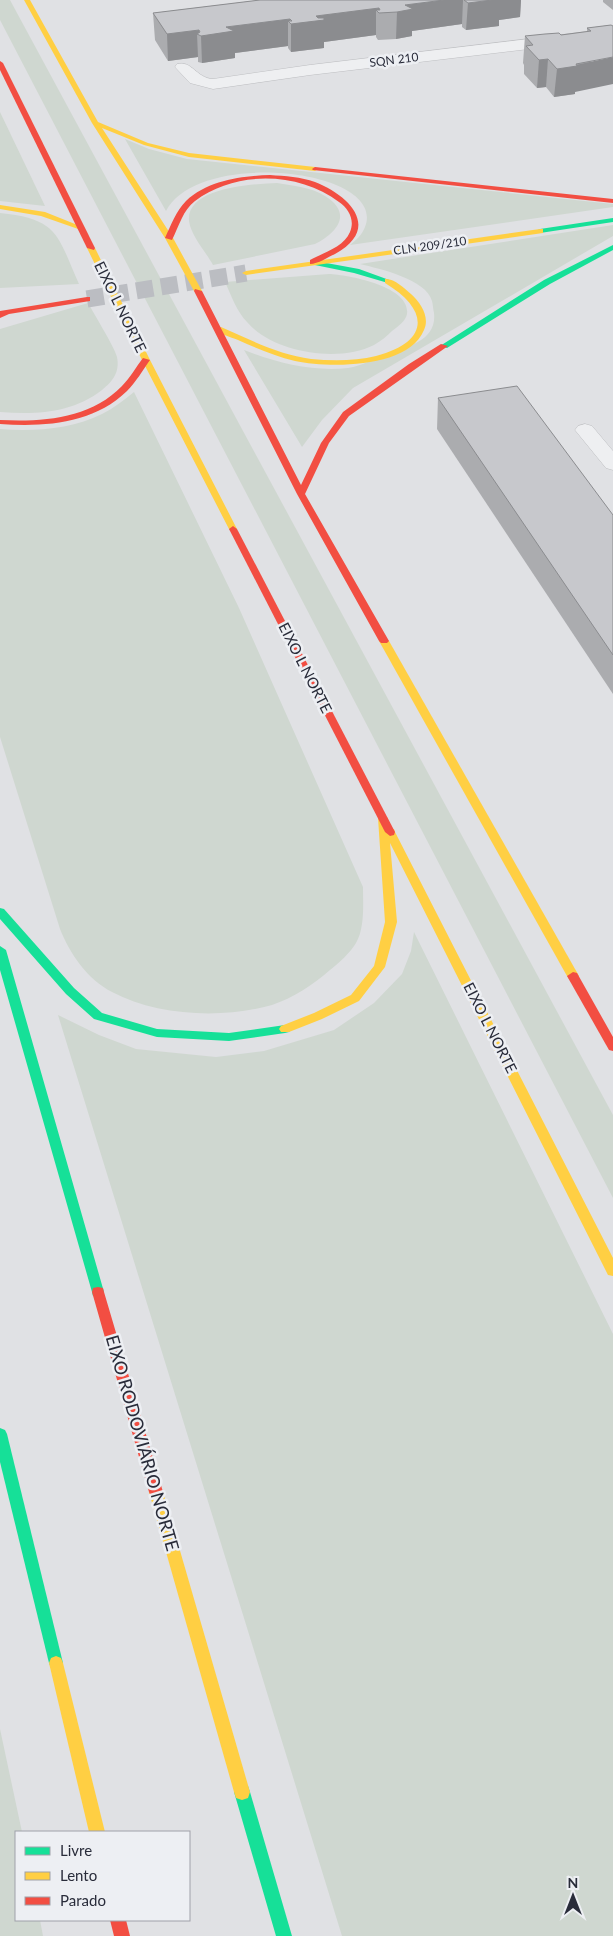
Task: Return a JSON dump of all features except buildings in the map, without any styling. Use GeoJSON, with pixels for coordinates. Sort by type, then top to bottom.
{"type":"FeatureCollection","features":[{"type":"Feature","properties":{"kind":"main road"},"geometry":{"type":"LineString","coordinates":[[27,0],[95,124],[169,238],[218,328],[301,494],[613,1047]]}},
{"type":"Feature","properties":{"kind":"main road","name":"EIXO L NORTE"},"geometry":{"type":"LineString","coordinates":[[0,63],[146,360],[383,818],[613,1271]]}},
{"type":"Feature","properties":{"kind":"main road"},"geometry":{"type":"LineString","coordinates":[[95,124],[146,144],[189,155],[613,201]]}},
{"type":"Feature","properties":{"kind":"main road"},"geometry":{"type":"LineString","coordinates":[[169,238],[191,200],[214,187],[237,180],[264,177],[308,182],[328,189],[344,200],[355,215],[357,225],[349,241],[312,262]]}},
{"type":"Feature","properties":{"kind":"main road"},"geometry":{"type":"LineString","coordinates":[[0,207],[24,208],[51,215],[81,228]]}},
{"type":"Feature","properties":{"kind":"main road","name":"CLN 209/210"},"geometry":{"type":"LineString","coordinates":[[246,273],[613,220]]}},
{"type":"Feature","properties":{"kind":"main road"},"geometry":{"type":"LineString","coordinates":[[301,494],[325,443],[346,414],[412,366],[547,282],[613,247]]}},
{"type":"Feature","properties":{"kind":"main road"},"geometry":{"type":"LineString","coordinates":[[218,328],[275,352],[306,361],[332,363],[356,362],[392,354],[408,345],[416,337],[423,323],[422,312],[416,300],[397,286],[365,274],[312,262]]}},
{"type":"Feature","properties":{"kind":"main road"},"geometry":{"type":"LineString","coordinates":[[2,313],[87,299]]}},
{"type":"Feature","properties":{"kind":"main road"},"geometry":{"type":"LineString","coordinates":[[0,422],[19,424],[54,422],[91,413],[124,389],[146,360]]}},
{"type":"Feature","properties":{"kind":"main road"},"geometry":{"type":"LineString","coordinates":[[0,912],[70,991],[98,1016],[157,1033],[229,1037],[284,1029],[318,1016],[355,998],[379,967],[391,922],[383,818]]}},
{"type":"Feature","properties":{"kind":"main road","name":"EIXO RODOVIÁRIO NORTE"},"geometry":{"type":"LineString","coordinates":[[0,950],[284,1936]]}},
{"type":"Feature","properties":{"kind":"main road"},"geometry":{"type":"LineString","coordinates":[[0,1434],[96,1831]]}},
{"type":"Feature","properties":{"kind":"main road"},"geometry":{"type":"LineString","coordinates":[[118,1921],[122,1936]]}},
{"type":"Feature","properties":{"kind":"street","name":"SQN 210"},"geometry":{"type":"LineString","coordinates":[[183,67],[199,83],[213,84],[310,70],[613,34]]}},
{"type":"Feature","properties":{"kind":"street"},"geometry":{"type":"LineString","coordinates":[[586,430],[613,464]]}},
{"type":"Feature","properties":{"kind":"shaded area"},"geometry":{"type":"Polygon","coordinates":[[[0,0],[10,0],[613,1115],[613,1198],[0,20],[0,0]]]}},
{"type":"Feature","properties":{"kind":"shaded area"},"geometry":{"type":"Polygon","coordinates":[[[0,112],[45,206],[0,201],[0,112]]]}},
{"type":"Feature","properties":{"kind":"shaded area"},"geometry":{"type":"Polygon","coordinates":[[[125,139],[149,149],[187,159],[613,204],[613,207],[350,245],[361,235],[365,227],[364,207],[348,191],[321,180],[286,174],[250,173],[214,179],[185,191],[166,211],[125,139]]]}},
{"type":"Feature","properties":{"kind":"shaded area"},"geometry":{"type":"Polygon","coordinates":[[[277,183],[314,191],[334,203],[339,210],[340,216],[339,223],[335,229],[323,240],[315,244],[213,265],[190,227],[191,210],[198,201],[209,194],[238,186],[277,183]]]}},
{"type":"Feature","properties":{"kind":"shaded area"},"geometry":{"type":"Polygon","coordinates":[[[0,213],[34,220],[45,225],[53,232],[66,253],[79,284],[0,288],[0,213]]]}},
{"type":"Feature","properties":{"kind":"shaded area"},"geometry":{"type":"Polygon","coordinates":[[[613,225],[613,236],[353,388],[322,420],[302,447],[244,350],[269,359],[322,369],[358,366],[420,341],[431,330],[434,322],[432,301],[428,293],[421,287],[401,276],[360,264],[613,225]]]}},
{"type":"Feature","properties":{"kind":"shaded area"},"geometry":{"type":"Polygon","coordinates":[[[329,274],[363,280],[389,289],[406,304],[407,314],[405,319],[379,342],[360,350],[325,354],[307,352],[289,348],[258,333],[240,313],[225,282],[329,274]]]}},
{"type":"Feature","properties":{"kind":"shaded area"},"geometry":{"type":"Polygon","coordinates":[[[88,303],[117,357],[116,372],[112,380],[91,398],[66,408],[27,413],[0,412],[0,329],[88,303]]]}},
{"type":"Feature","properties":{"kind":"shaded area"},"geometry":{"type":"Polygon","coordinates":[[[134,392],[239,608],[363,887],[361,930],[356,943],[348,954],[310,986],[288,999],[253,1009],[233,1012],[190,1013],[149,1006],[112,992],[87,973],[69,948],[60,929],[0,737],[0,429],[39,430],[78,423],[106,412],[134,392]]]}},
{"type":"Feature","properties":{"kind":"shaded area"},"geometry":{"type":"Polygon","coordinates":[[[414,932],[613,1334],[613,1936],[342,1936],[58,1015],[99,1035],[136,1049],[216,1057],[264,1051],[334,1030],[374,1003],[402,974],[411,951],[414,932]]]}},
{"type":"Feature","properties":{"kind":"shaded area"},"geometry":{"type":"Polygon","coordinates":[[[0,1729],[22,1831],[15,1831],[15,1921],[40,1921],[43,1936],[0,1936],[0,1729]]]}},
{"type":"Feature","properties":{"kind":"tunnel"},"geometry":{"type":"LineString","coordinates":[[87,299],[246,273]]}},
{"type":"Feature","properties":{"kind":"traffic: fast"},"geometry":{"type":"LineString","coordinates":[[540,231],[613,220]]}},
{"type":"Feature","properties":{"kind":"traffic: fast"},"geometry":{"type":"LineString","coordinates":[[444,346],[547,282],[613,247]]}},
{"type":"Feature","properties":{"kind":"traffic: fast"},"geometry":{"type":"LineString","coordinates":[[313,262],[356,271],[388,281]]}},
{"type":"Feature","properties":{"kind":"traffic: fast"},"geometry":{"type":"LineString","coordinates":[[0,912],[70,991],[98,1016],[157,1033],[229,1037],[285,1029]]}},
{"type":"Feature","properties":{"kind":"traffic: fast"},"geometry":{"type":"LineString","coordinates":[[0,950],[98,1292]]}},
{"type":"Feature","properties":{"kind":"traffic: fast"},"geometry":{"type":"LineString","coordinates":[[0,1434],[56,1663]]}},
{"type":"Feature","properties":{"kind":"traffic: fast"},"geometry":{"type":"LineString","coordinates":[[242,1792],[284,1936]]}},
{"type":"Feature","properties":{"kind":"traffic: slow"},"geometry":{"type":"LineString","coordinates":[[27,0],[95,123],[169,238],[198,291]]}},
{"type":"Feature","properties":{"kind":"traffic: slow"},"geometry":{"type":"LineString","coordinates":[[95,123],[146,144],[189,155],[315,169]]}},
{"type":"Feature","properties":{"kind":"traffic: slow"},"geometry":{"type":"LineString","coordinates":[[0,207],[42,214],[81,228]]}},
{"type":"Feature","properties":{"kind":"traffic: slow"},"geometry":{"type":"LineString","coordinates":[[246,273],[540,231]]}},
{"type":"Feature","properties":{"kind":"traffic: slow"},"geometry":{"type":"LineString","coordinates":[[91,248],[233,529]]}},
{"type":"Feature","properties":{"kind":"traffic: slow"},"geometry":{"type":"LineString","coordinates":[[218,329],[283,355],[310,361],[342,362],[378,358],[395,352],[409,344],[418,335],[422,326],[422,316],[418,306],[400,288],[388,281]]}},
{"type":"Feature","properties":{"kind":"traffic: slow"},"geometry":{"type":"LineString","coordinates":[[384,641],[573,976]]}},
{"type":"Feature","properties":{"kind":"traffic: slow"},"geometry":{"type":"LineString","coordinates":[[285,1029],[355,998],[379,967],[391,922],[383,818]]}},
{"type":"Feature","properties":{"kind":"traffic: slow"},"geometry":{"type":"LineString","coordinates":[[390,832],[613,1271]]}},
{"type":"Feature","properties":{"kind":"traffic: slow"},"geometry":{"type":"LineString","coordinates":[[156,1492],[242,1792]]}},
{"type":"Feature","properties":{"kind":"traffic: slow"},"geometry":{"type":"LineString","coordinates":[[56,1663],[97,1831]]}},
{"type":"Feature","properties":{"kind":"traffic: jam"},"geometry":{"type":"LineString","coordinates":[[0,63],[91,248]]}},
{"type":"Feature","properties":{"kind":"traffic: jam"},"geometry":{"type":"LineString","coordinates":[[315,169],[613,201]]}},
{"type":"Feature","properties":{"kind":"traffic: jam"},"geometry":{"type":"LineString","coordinates":[[169,238],[185,207],[193,199],[209,189],[228,182],[249,178],[292,178],[312,183],[330,192],[345,203],[355,217],[355,230],[350,239],[341,247],[313,262]]}},
{"type":"Feature","properties":{"kind":"traffic: jam"},"geometry":{"type":"LineString","coordinates":[[198,291],[301,494],[384,641]]}},
{"type":"Feature","properties":{"kind":"traffic: jam"},"geometry":{"type":"LineString","coordinates":[[0,313],[87,299]]}},
{"type":"Feature","properties":{"kind":"traffic: jam"},"geometry":{"type":"LineString","coordinates":[[0,316],[7,312]]}},
{"type":"Feature","properties":{"kind":"traffic: jam"},"geometry":{"type":"LineString","coordinates":[[301,494],[325,443],[346,414],[412,366],[444,346]]}},
{"type":"Feature","properties":{"kind":"traffic: jam"},"geometry":{"type":"LineString","coordinates":[[0,422],[50,422],[67,419],[99,408],[125,388],[146,360]]}},
{"type":"Feature","properties":{"kind":"traffic: jam"},"geometry":{"type":"LineString","coordinates":[[233,529],[390,832]]}},
{"type":"Feature","properties":{"kind":"traffic: jam"},"geometry":{"type":"LineString","coordinates":[[573,976],[613,1047]]}},
{"type":"Feature","properties":{"kind":"traffic: jam"},"geometry":{"type":"LineString","coordinates":[[98,1292],[156,1492]]}},
{"type":"Feature","properties":{"kind":"traffic: jam"},"geometry":{"type":"LineString","coordinates":[[118,1921],[122,1936]]}}]}
